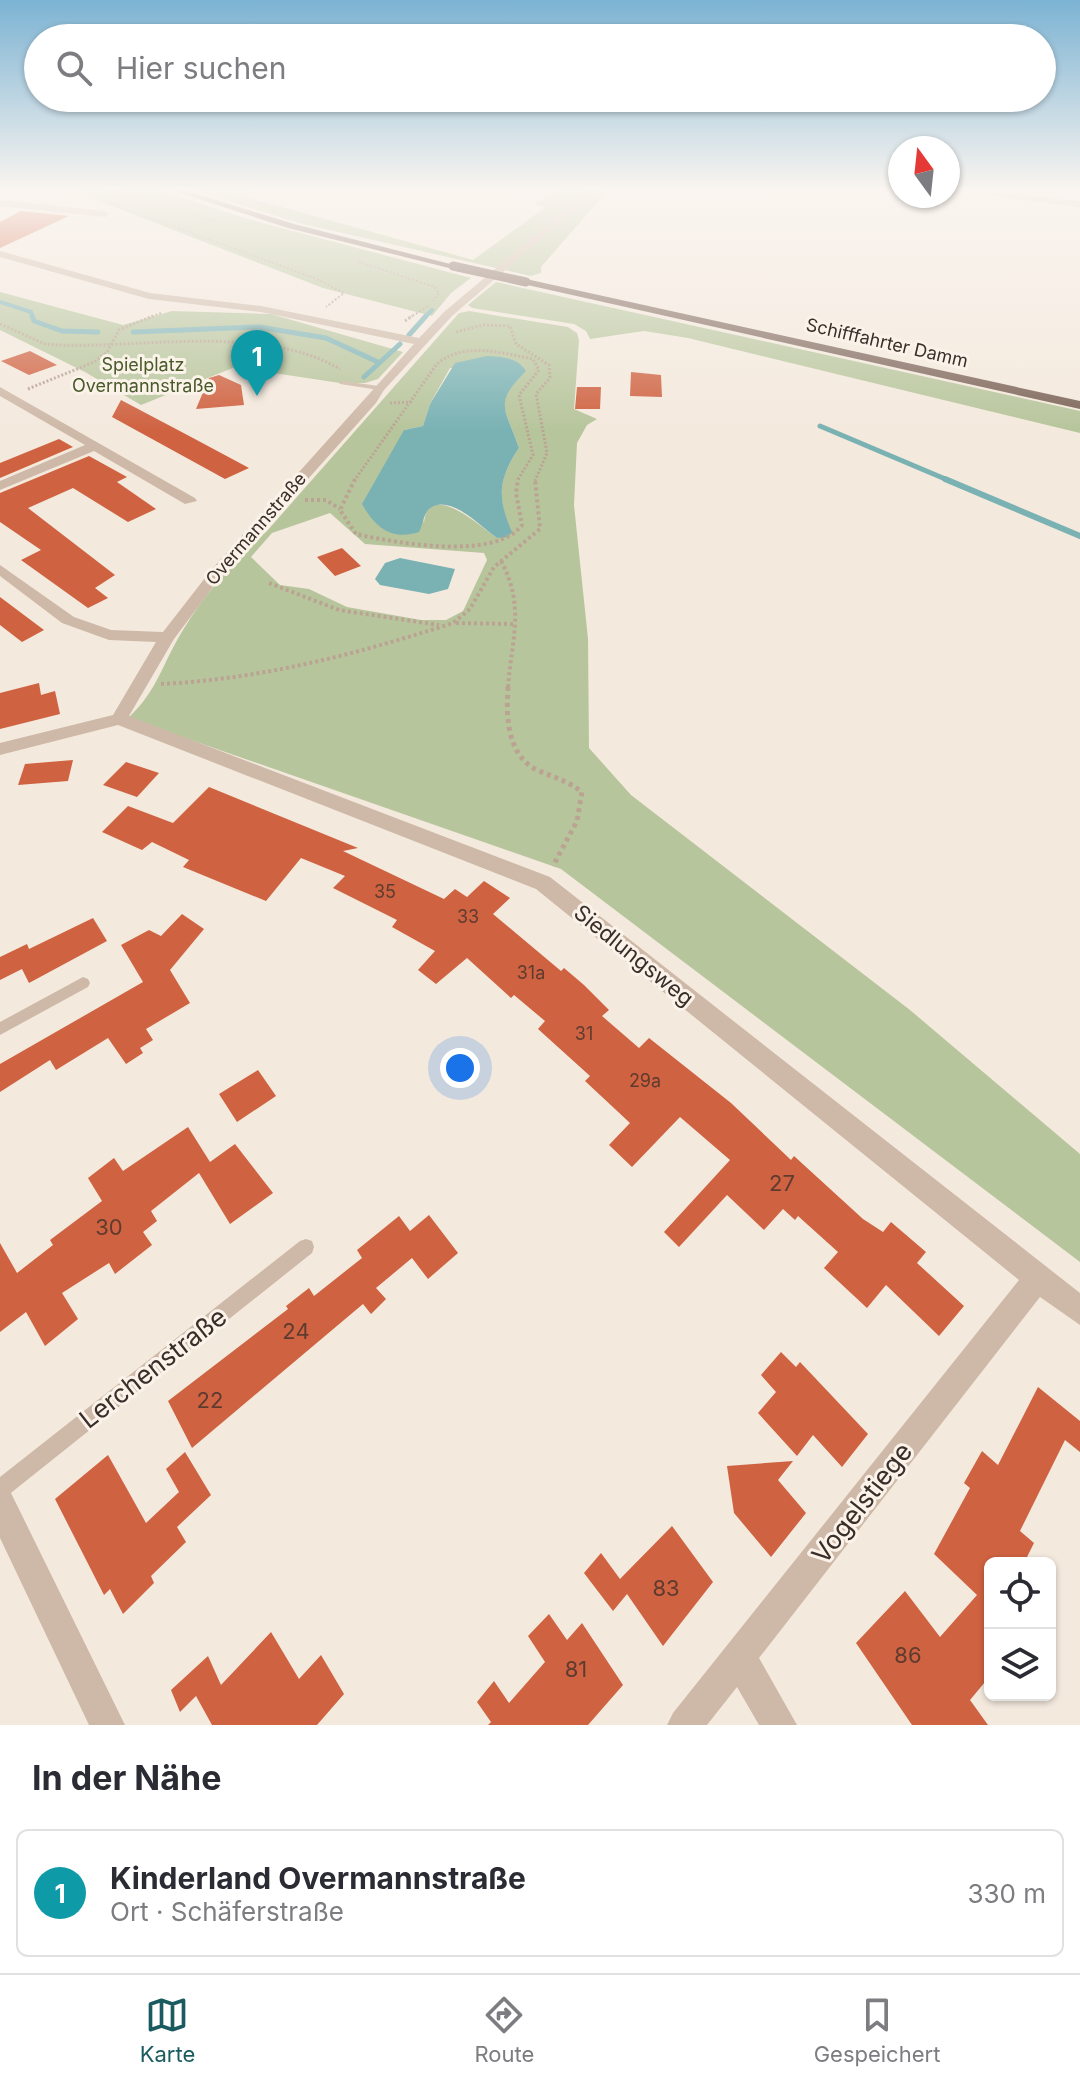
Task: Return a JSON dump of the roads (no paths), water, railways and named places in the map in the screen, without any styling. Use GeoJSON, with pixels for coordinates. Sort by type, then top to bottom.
{"type":"FeatureCollection","features":[{"type":"Feature","properties":{"kind":"main road","name":"Schifffahrter Damm"},"geometry":{"type":"LineString","coordinates":[[474,270],[1080,405]]}},
{"type":"Feature","properties":{"kind":"street"},"geometry":{"type":"LineString","coordinates":[[63,270],[183,302],[261,309],[372,334],[426,337]]}},
{"type":"Feature","properties":{"kind":"street","name":"Overmannstraße"},"geometry":{"type":"LineString","coordinates":[[119,719],[167,637],[217,572],[426,337],[497,270]]}},
{"type":"Feature","properties":{"kind":"street"},"geometry":{"type":"LineString","coordinates":[[3,395],[190,501]]}},
{"type":"Feature","properties":{"kind":"street"},"geometry":{"type":"LineString","coordinates":[[0,486],[94,446]]}},
{"type":"Feature","properties":{"kind":"street"},"geometry":{"type":"LineString","coordinates":[[0,569],[68,620],[109,635],[167,637]]}},
{"type":"Feature","properties":{"kind":"street"},"geometry":{"type":"LineString","coordinates":[[0,749],[119,719]]}},
{"type":"Feature","properties":{"kind":"street","name":"Siedlungsweg"},"geometry":{"type":"LineString","coordinates":[[119,719],[543,883],[1080,1311]]}},
{"type":"Feature","properties":{"kind":"street","name":"Vogelstiege"},"geometry":{"type":"LineString","coordinates":[[685,1725],[1037,1279]]}},
{"type":"Feature","properties":{"kind":"street"},"geometry":{"type":"LineString","coordinates":[[0,1504],[107,1725]]}},
{"type":"Feature","properties":{"kind":"street"},"geometry":{"type":"LineString","coordinates":[[740,1659],[779,1725]]}},
{"type":"Feature","properties":{"kind":"lane"},"geometry":{"type":"LineString","coordinates":[[344,383],[379,388]]}},
{"type":"Feature","properties":{"kind":"lane"},"geometry":{"type":"LineString","coordinates":[[0,1029],[83,983]]}},
{"type":"Feature","properties":{"kind":"lane","name":"Lerchenstraße"},"geometry":{"type":"LineString","coordinates":[[0,1489],[306,1247]]}},
{"type":"Feature","properties":{"kind":"water"},"geometry":{"type":"Polygon","coordinates":[[[487,356],[514,360],[526,371],[509,391],[505,406],[519,448],[507,469],[502,489],[504,509],[512,532],[508,537],[497,538],[464,513],[446,505],[429,509],[419,532],[400,535],[385,530],[372,519],[362,504],[404,430],[423,426],[430,404],[455,363],[487,356]]]}},
{"type":"Feature","properties":{"kind":"water"},"geometry":{"type":"Polygon","coordinates":[[[400,558],[455,569],[448,589],[429,594],[380,585],[375,579],[385,563],[400,558]]]}},
{"type":"Feature","properties":{"kind":"waterway"},"geometry":{"type":"LineString","coordinates":[[0,302],[31,312],[33,318]]}},
{"type":"Feature","properties":{"kind":"waterway"},"geometry":{"type":"LineString","coordinates":[[426,316],[432,310]]}},
{"type":"Feature","properties":{"kind":"waterway"},"geometry":{"type":"LineString","coordinates":[[32,316],[34,321],[62,331],[98,332]]}},
{"type":"Feature","properties":{"kind":"waterway"},"geometry":{"type":"LineString","coordinates":[[409,335],[426,316]]}},
{"type":"Feature","properties":{"kind":"waterway"},"geometry":{"type":"LineString","coordinates":[[133,332],[259,327],[326,338],[378,362]]}},
{"type":"Feature","properties":{"kind":"waterway"},"geometry":{"type":"LineString","coordinates":[[364,377],[400,344]]}},
{"type":"Feature","properties":{"kind":"waterway"},"geometry":{"type":"LineString","coordinates":[[820,426],[950,481]]}},
{"type":"Feature","properties":{"kind":"waterway"},"geometry":{"type":"LineString","coordinates":[[945,479],[1080,536]]}},
{"type":"Feature","properties":{"kind":"place","name":"Kinderland Overmannstraße"},"geometry":{"type":"Point","coordinates":[257,396]}},
{"type":"Feature","properties":{"kind":"park label","name":"Spielplatz Overmannstraße"},"geometry":{"type":"Point","coordinates":[143,375]}}]}
